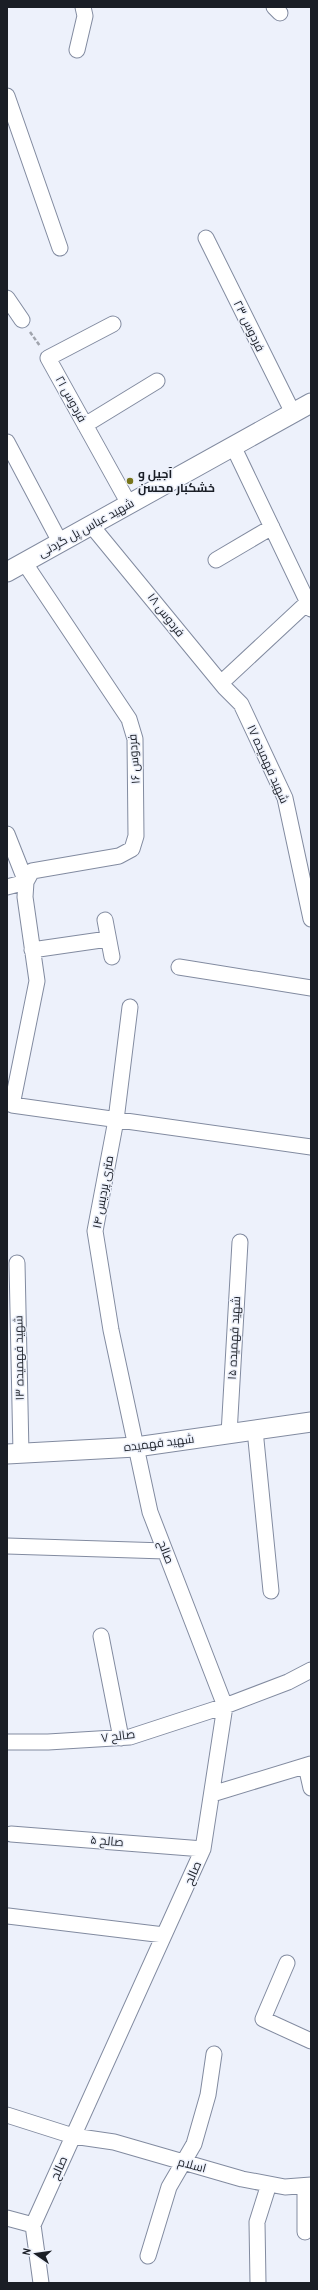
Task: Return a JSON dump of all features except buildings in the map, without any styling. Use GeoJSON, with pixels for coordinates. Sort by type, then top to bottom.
{"type":"FeatureCollection","features":[{"type":"Feature","properties":{"kind":"street"},"geometry":{"type":"LineString","coordinates":[[77,50],[85,16],[83,7]]}},
{"type":"Feature","properties":{"kind":"street"},"geometry":{"type":"LineString","coordinates":[[7,96],[60,248]]}},
{"type":"Feature","properties":{"kind":"street","name":"فردوس ۲۳"},"geometry":{"type":"LineString","coordinates":[[206,238],[293,413]]}},
{"type":"Feature","properties":{"kind":"street"},"geometry":{"type":"LineString","coordinates":[[7,298],[22,320]]}},
{"type":"Feature","properties":{"kind":"street"},"geometry":{"type":"LineString","coordinates":[[48,358],[113,324]]}},
{"type":"Feature","properties":{"kind":"street","name":"فردوس ۲۱"},"geometry":{"type":"LineString","coordinates":[[48,358],[129,504]]}},
{"type":"Feature","properties":{"kind":"street"},"geometry":{"type":"LineString","coordinates":[[86,425],[157,380]]}},
{"type":"Feature","properties":{"kind":"street","name":"شهید عباس پل گردنی"},"geometry":{"type":"LineString","coordinates":[[7,572],[311,403]]}},
{"type":"Feature","properties":{"kind":"street"},"geometry":{"type":"LineString","coordinates":[[7,442],[60,542]]}},
{"type":"Feature","properties":{"kind":"street"},"geometry":{"type":"LineString","coordinates":[[221,683],[308,596],[272,527],[233,446]]}},
{"type":"Feature","properties":{"kind":"street","name":"فردوس ۱۸"},"geometry":{"type":"LineString","coordinates":[[91,525],[221,683],[241,704]]}},
{"type":"Feature","properties":{"kind":"street"},"geometry":{"type":"LineString","coordinates":[[216,560],[272,527]]}},
{"type":"Feature","properties":{"kind":"street","name":"فردوس ۱۶"},"geometry":{"type":"LineString","coordinates":[[24,562],[129,719],[135,739],[136,836],[132,848],[119,856],[32,871],[26,882]]}},
{"type":"Feature","properties":{"kind":"street","name":"شهید فهمیده ۱۷"},"geometry":{"type":"LineString","coordinates":[[241,704],[285,798],[307,882],[311,919]]}},
{"type":"Feature","properties":{"kind":"street"},"geometry":{"type":"LineString","coordinates":[[7,834],[26,882],[25,896],[37,981],[12,1105],[311,1147]]}},
{"type":"Feature","properties":{"kind":"street"},"geometry":{"type":"LineString","coordinates":[[7,887],[26,882]]}},
{"type":"Feature","properties":{"kind":"street"},"geometry":{"type":"LineString","coordinates":[[105,920],[112,958]]}},
{"type":"Feature","properties":{"kind":"street"},"geometry":{"type":"LineString","coordinates":[[32,950],[108,939]]}},
{"type":"Feature","properties":{"kind":"street"},"geometry":{"type":"LineString","coordinates":[[179,967],[311,988]]}},
{"type":"Feature","properties":{"kind":"street","name":"۱۴ متری پردیس"},"geometry":{"type":"LineString","coordinates":[[130,1007],[116,1120],[95,1231],[112,1330],[136,1447]]}},
{"type":"Feature","properties":{"kind":"street","name":"شهید فهمیده ۱۵"},"geometry":{"type":"LineString","coordinates":[[229,1434],[240,1242]]}},
{"type":"Feature","properties":{"kind":"street","name":"شهید فهمیده ۱۳"},"geometry":{"type":"LineString","coordinates":[[14,1453],[17,1263]]}},
{"type":"Feature","properties":{"kind":"street","name":"شهید فهمیده"},"geometry":{"type":"LineString","coordinates":[[14,1453],[136,1447],[311,1422]]}},
{"type":"Feature","properties":{"kind":"street"},"geometry":{"type":"LineString","coordinates":[[255,1430],[272,1591]]}},
{"type":"Feature","properties":{"kind":"street","name":"صالح"},"geometry":{"type":"LineString","coordinates":[[33,2225],[203,1849],[226,1706],[150,1512],[136,1447]]}},
{"type":"Feature","properties":{"kind":"street"},"geometry":{"type":"LineString","coordinates":[[7,1546],[165,1551]]}},
{"type":"Feature","properties":{"kind":"street"},"geometry":{"type":"LineString","coordinates":[[101,1636],[121,1738]]}},
{"type":"Feature","properties":{"kind":"street","name":"صالح ۷"},"geometry":{"type":"LineString","coordinates":[[7,1742],[48,1742],[130,1737],[226,1706],[288,1682],[311,1670]]}},
{"type":"Feature","properties":{"kind":"street"},"geometry":{"type":"LineString","coordinates":[[212,1794],[309,1765],[311,1788]]}},
{"type":"Feature","properties":{"kind":"street","name":"صالح ۵"},"geometry":{"type":"LineString","coordinates":[[10,1834],[203,1849]]}},
{"type":"Feature","properties":{"kind":"street"},"geometry":{"type":"LineString","coordinates":[[8,1916],[164,1935]]}},
{"type":"Feature","properties":{"kind":"street"},"geometry":{"type":"LineString","coordinates":[[287,1963],[263,2019],[311,2041]]}},
{"type":"Feature","properties":{"kind":"street"},"geometry":{"type":"LineString","coordinates":[[148,2256],[169,2187],[182,2162],[194,2144],[208,2095],[214,2054]]}},
{"type":"Feature","properties":{"kind":"street","name":"اسلام"},"geometry":{"type":"LineString","coordinates":[[7,2115],[73,2136],[114,2142],[182,2162],[269,2184],[285,2187],[308,2186]]}},
{"type":"Feature","properties":{"kind":"street"},"geometry":{"type":"LineString","coordinates":[[258,2283],[257,2222],[269,2184]]}},
{"type":"Feature","properties":{"kind":"street"},"geometry":{"type":"LineString","coordinates":[[305,2232],[308,2186]]}},
{"type":"Feature","properties":{"kind":"street"},"geometry":{"type":"LineString","coordinates":[[7,2218],[33,2225],[41,2283]]}},
{"type":"Feature","properties":{"kind":"path"},"geometry":{"type":"LineString","coordinates":[[22,320],[48,358]]}},
{"type":"Feature","properties":{"kind":"place","name":"آجیل و خشکبار محسن"},"geometry":{"type":"Point","coordinates":[130,481]}}]}
